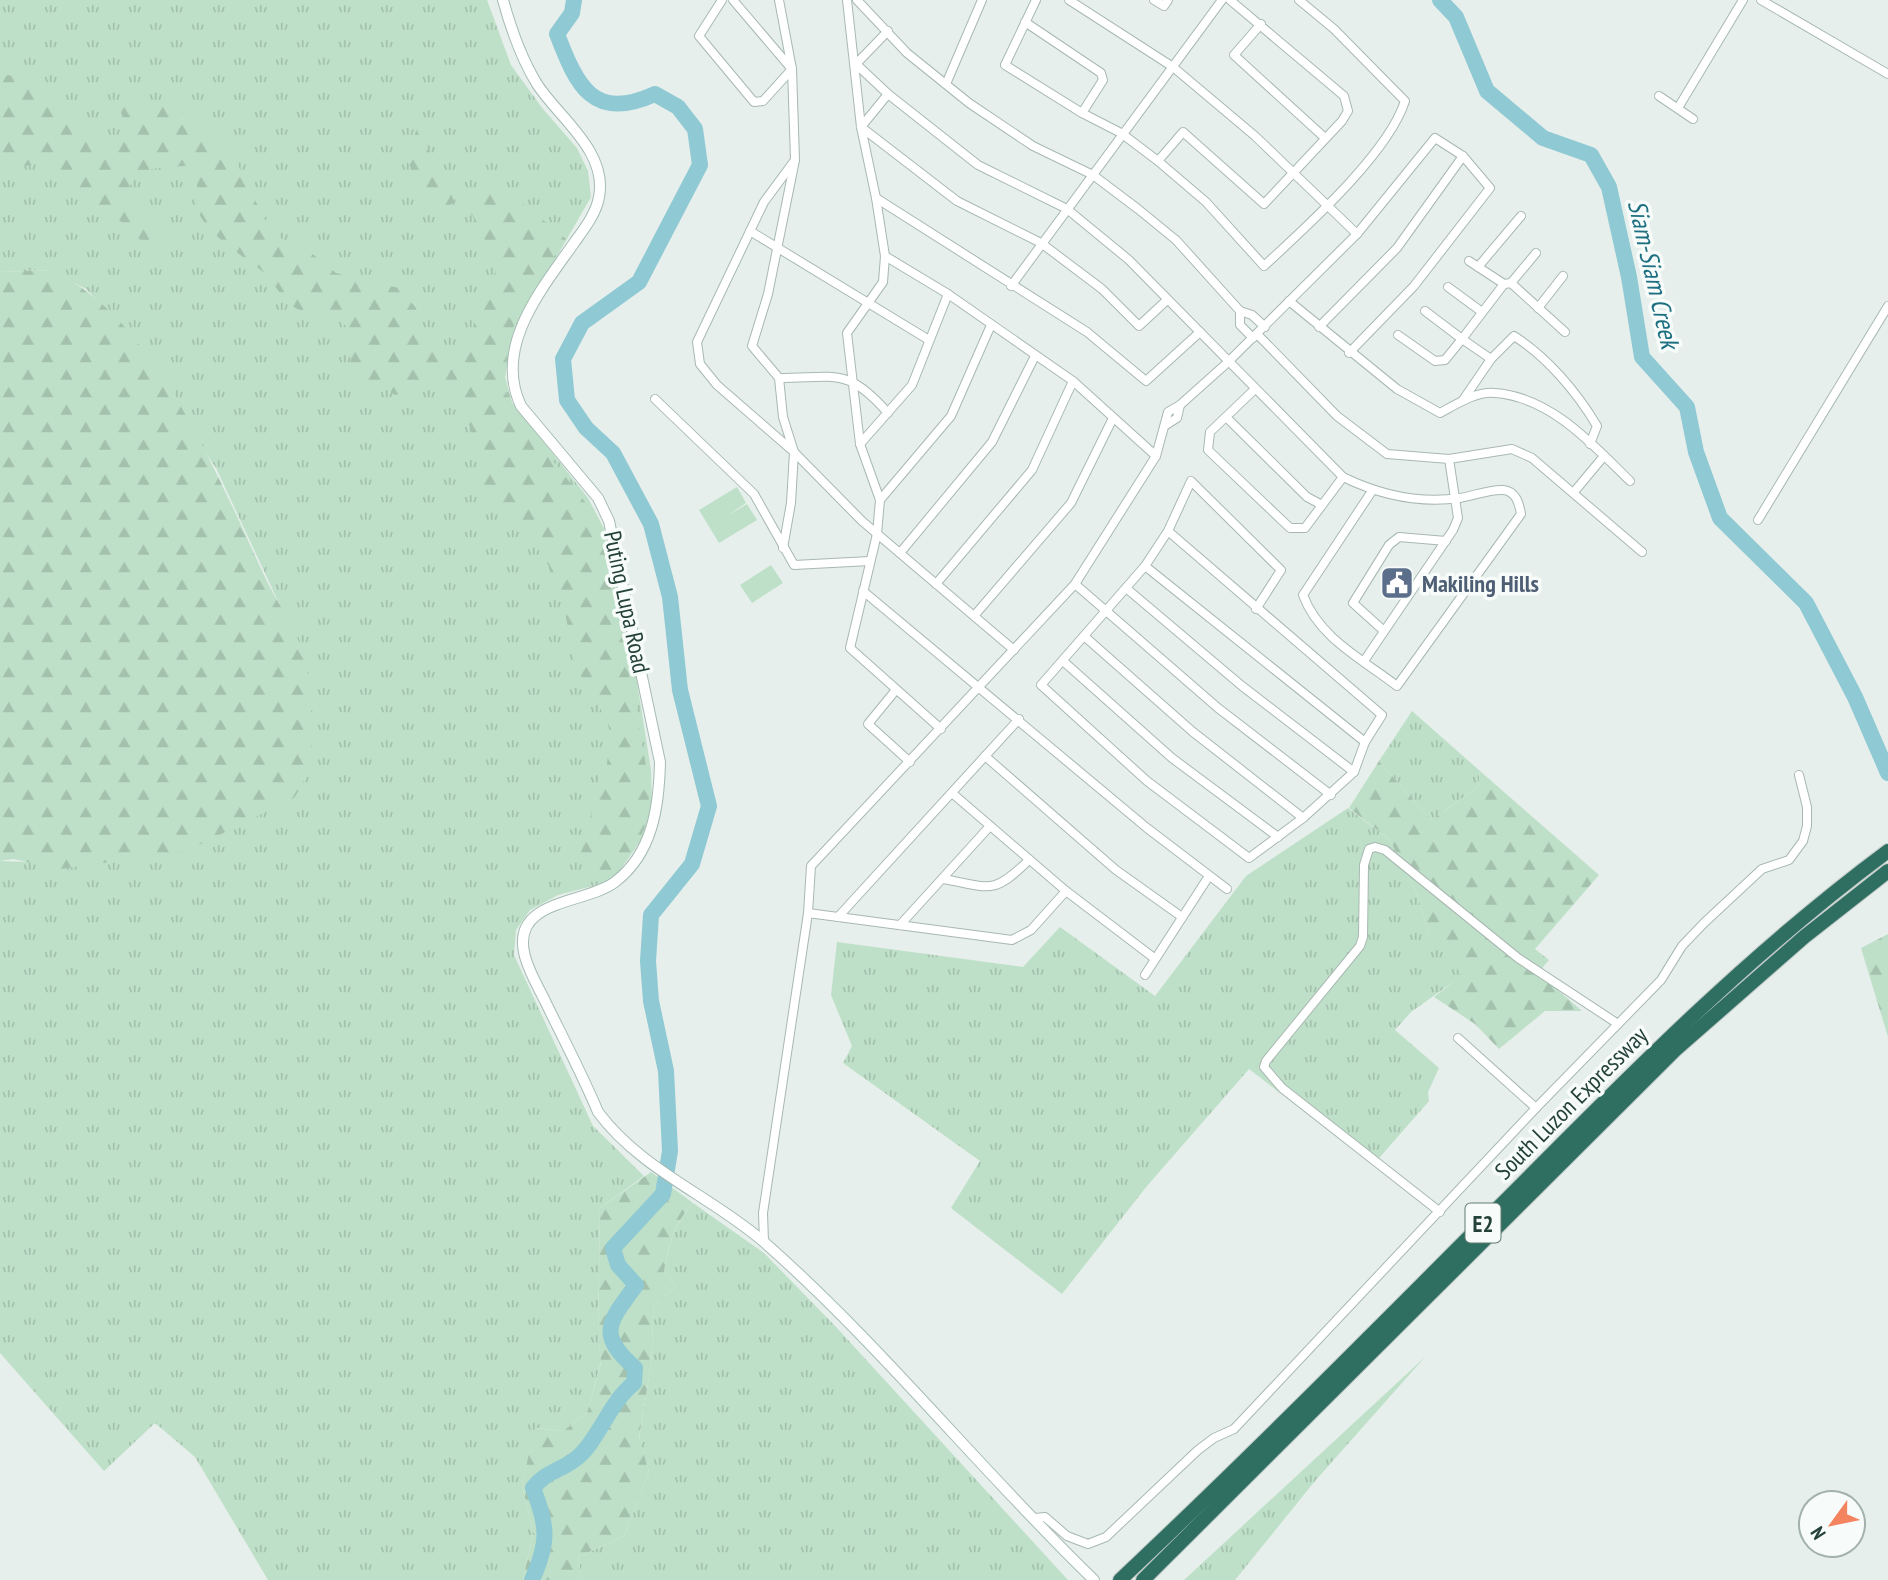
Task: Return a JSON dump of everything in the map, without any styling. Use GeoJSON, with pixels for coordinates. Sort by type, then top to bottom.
{"type":"FeatureCollection","features":[{"type":"Feature","properties":{"kind":"highway","name":"South Luzon Expressway"},"geometry":{"type":"LineString","coordinates":[[1120,1580],[1367,1340],[1668,1038],[1855,876],[1888,852]]}},
{"type":"Feature","properties":{"kind":"highway","name":"South Luzon Expressway"},"geometry":{"type":"LineString","coordinates":[[1143,1580],[1675,1050],[1804,937],[1888,871]]}},
{"type":"Feature","properties":{"kind":"street","name":"Puting Lupa Road"},"geometry":{"type":"LineString","coordinates":[[503,0],[519,47],[537,83],[565,121],[583,138],[597,168],[600,195],[591,218],[546,283],[526,319],[514,348],[510,371],[513,389],[521,406],[598,498],[609,521],[660,762],[657,810],[652,831],[640,855],[614,883],[547,907],[532,918],[525,928],[524,953],[598,1112],[611,1130],[678,1184],[764,1242]]}},
{"type":"Feature","properties":{"kind":"street"},"geometry":{"type":"LineString","coordinates":[[722,0],[699,36],[754,102],[763,100],[792,69]]}},
{"type":"Feature","properties":{"kind":"street"},"geometry":{"type":"LineString","coordinates":[[733,0],[792,69]]}},
{"type":"Feature","properties":{"kind":"street"},"geometry":{"type":"LineString","coordinates":[[779,0],[792,69],[795,160],[768,294],[752,345],[779,378],[783,417],[794,452],[791,503],[783,548]]}},
{"type":"Feature","properties":{"kind":"street"},"geometry":{"type":"LineString","coordinates":[[847,0],[861,127],[885,256],[883,282],[865,303],[846,333],[860,444],[880,500],[877,534],[850,648],[895,691],[941,729]]}},
{"type":"Feature","properties":{"kind":"street"},"geometry":{"type":"LineString","coordinates":[[857,0],[907,53],[946,84],[1033,146],[1093,175],[1176,240],[1240,311],[1252,315],[1265,327]]}},
{"type":"Feature","properties":{"kind":"street"},"geometry":{"type":"LineString","coordinates":[[946,84],[982,0]]}},
{"type":"Feature","properties":{"kind":"street"},"geometry":{"type":"LineString","coordinates":[[1036,0],[1005,65],[1082,113],[1121,133],[1158,161],[1206,202],[1264,266],[1328,206],[1398,122],[1405,101],[1334,29],[1300,0]]}},
{"type":"Feature","properties":{"kind":"street"},"geometry":{"type":"LineString","coordinates":[[1069,0],[1172,67],[1293,173],[1357,234]]}},
{"type":"Feature","properties":{"kind":"street"},"geometry":{"type":"LineString","coordinates":[[1154,0],[1164,6],[1168,0]]}},
{"type":"Feature","properties":{"kind":"street"},"geometry":{"type":"LineString","coordinates":[[1011,286],[1121,133],[1222,0]]}},
{"type":"Feature","properties":{"kind":"street"},"geometry":{"type":"LineString","coordinates":[[1158,161],[1183,132],[1264,204],[1348,111],[1345,96],[1230,0]]}},
{"type":"Feature","properties":{"kind":"street"},"geometry":{"type":"LineString","coordinates":[[1678,107],[1743,0]]}},
{"type":"Feature","properties":{"kind":"street"},"geometry":{"type":"LineString","coordinates":[[1761,0],[1888,74]]}},
{"type":"Feature","properties":{"kind":"street"},"geometry":{"type":"LineString","coordinates":[[1025,22],[1101,73],[1103,80],[1082,113]]}},
{"type":"Feature","properties":{"kind":"street"},"geometry":{"type":"LineString","coordinates":[[1261,24],[1234,55],[1325,138]]}},
{"type":"Feature","properties":{"kind":"street"},"geometry":{"type":"LineString","coordinates":[[856,64],[888,31]]}},
{"type":"Feature","properties":{"kind":"street"},"geometry":{"type":"LineString","coordinates":[[856,64],[888,94],[978,165],[1067,209],[1129,261],[1200,331],[1227,363],[1343,477],[1372,491],[1413,500],[1456,498],[1503,490],[1513,493],[1519,502],[1521,514],[1397,686],[1320,629],[1310,615],[1303,595],[1372,491]]}},
{"type":"Feature","properties":{"kind":"street"},"geometry":{"type":"LineString","coordinates":[[861,127],[888,94]]}},
{"type":"Feature","properties":{"kind":"street"},"geometry":{"type":"LineString","coordinates":[[1659,96],[1693,119]]}},
{"type":"Feature","properties":{"kind":"street"},"geometry":{"type":"LineString","coordinates":[[861,127],[957,201],[1041,243],[1102,289],[1139,326],[1167,300]]}},
{"type":"Feature","properties":{"kind":"street"},"geometry":{"type":"LineString","coordinates":[[1094,1580],[859,1335],[764,1242],[764,1213],[808,913],[811,866],[1075,584],[1156,456],[1168,412],[1180,405],[1227,363],[1357,234],[1435,138],[1463,156],[1490,188],[1483,201],[1414,286],[1349,353]]}},
{"type":"Feature","properties":{"kind":"street"},"geometry":{"type":"LineString","coordinates":[[1319,327],[1397,248],[1463,156]]}},
{"type":"Feature","properties":{"kind":"street"},"geometry":{"type":"LineString","coordinates":[[795,160],[764,202],[697,342],[701,364],[717,385],[794,452],[877,534],[1014,650]]}},
{"type":"Feature","properties":{"kind":"street"},"geometry":{"type":"LineString","coordinates":[[876,198],[1087,332],[1146,381],[1200,331]]}},
{"type":"Feature","properties":{"kind":"street"},"geometry":{"type":"LineString","coordinates":[[1478,267],[1521,216]]}},
{"type":"Feature","properties":{"kind":"street"},"geometry":{"type":"LineString","coordinates":[[750,231],[929,340]]}},
{"type":"Feature","properties":{"kind":"street"},"geometry":{"type":"LineString","coordinates":[[1398,335],[1441,362],[1536,253]]}},
{"type":"Feature","properties":{"kind":"street"},"geometry":{"type":"LineString","coordinates":[[885,256],[948,294],[1073,381],[1156,456]]}},
{"type":"Feature","properties":{"kind":"street"},"geometry":{"type":"LineString","coordinates":[[1469,261],[1508,284],[1565,332]]}},
{"type":"Feature","properties":{"kind":"street"},"geometry":{"type":"LineString","coordinates":[[1538,308],[1563,276]]}},
{"type":"Feature","properties":{"kind":"street"},"geometry":{"type":"LineString","coordinates":[[1448,287],[1482,312]]}},
{"type":"Feature","properties":{"kind":"street"},"geometry":{"type":"LineString","coordinates":[[860,444],[912,385],[948,294]]}},
{"type":"Feature","properties":{"kind":"street"},"geometry":{"type":"LineString","coordinates":[[1289,301],[1349,353],[1397,389],[1440,413],[1463,400],[1494,393],[1535,404],[1555,414],[1630,481]]}},
{"type":"Feature","properties":{"kind":"street"},"geometry":{"type":"LineString","coordinates":[[1758,520],[1888,306]]}},
{"type":"Feature","properties":{"kind":"street"},"geometry":{"type":"LineString","coordinates":[[1240,311],[1240,325],[1255,336],[1337,416],[1387,454],[1449,459],[1512,449],[1532,458],[1642,552]]}},
{"type":"Feature","properties":{"kind":"street"},"geometry":{"type":"LineString","coordinates":[[1425,311],[1491,359]]}},
{"type":"Feature","properties":{"kind":"street"},"geometry":{"type":"LineString","coordinates":[[880,500],[951,416],[991,325]]}},
{"type":"Feature","properties":{"kind":"street"},"geometry":{"type":"LineString","coordinates":[[1463,400],[1491,359],[1514,336],[1529,346],[1582,401],[1597,426],[1590,444]]}},
{"type":"Feature","properties":{"kind":"street"},"geometry":{"type":"LineString","coordinates":[[900,553],[992,442],[1035,356]]}},
{"type":"Feature","properties":{"kind":"street"},"geometry":{"type":"LineString","coordinates":[[779,378],[833,375],[852,380],[870,393],[888,413]]}},
{"type":"Feature","properties":{"kind":"street"},"geometry":{"type":"LineString","coordinates":[[936,584],[1032,470],[1073,381]]}},
{"type":"Feature","properties":{"kind":"street"},"geometry":{"type":"LineString","coordinates":[[1254,390],[1210,432],[1208,450],[1290,528],[1305,528],[1343,477]]}},
{"type":"Feature","properties":{"kind":"street"},"geometry":{"type":"LineString","coordinates":[[655,399],[754,494],[794,565],[870,561]]}},
{"type":"Feature","properties":{"kind":"street"},"geometry":{"type":"LineString","coordinates":[[1226,417],[1307,498],[1322,505]]}},
{"type":"Feature","properties":{"kind":"street"},"geometry":{"type":"LineString","coordinates":[[974,616],[1071,503],[1113,418]]}},
{"type":"Feature","properties":{"kind":"street"},"geometry":{"type":"LineString","coordinates":[[1574,492],[1604,456]]}},
{"type":"Feature","properties":{"kind":"street"},"geometry":{"type":"LineString","coordinates":[[1364,661],[1446,541],[1458,518],[1449,459]]}},
{"type":"Feature","properties":{"kind":"street"},"geometry":{"type":"LineString","coordinates":[[1168,531],[1256,609],[1382,715],[1365,742],[1354,772],[1303,818],[1249,858],[1147,781],[1041,685],[1145,566],[1168,531],[1191,481],[1281,570],[1256,609]]}},
{"type":"Feature","properties":{"kind":"street"},"geometry":{"type":"LineString","coordinates":[[1384,631],[1353,603],[1389,545],[1399,537],[1446,541]]}},
{"type":"Feature","properties":{"kind":"street"},"geometry":{"type":"LineString","coordinates":[[1145,566],[1365,742]]}},
{"type":"Feature","properties":{"kind":"street"},"geometry":{"type":"LineString","coordinates":[[1075,584],[1218,708],[1331,795]]}},
{"type":"Feature","properties":{"kind":"street"},"geometry":{"type":"LineString","coordinates":[[1126,588],[1242,686],[1354,772]]}},
{"type":"Feature","properties":{"kind":"street"},"geometry":{"type":"LineString","coordinates":[[863,591],[1147,828],[1227,889]]}},
{"type":"Feature","properties":{"kind":"street"},"geometry":{"type":"LineString","coordinates":[[1084,636],[1193,732],[1303,818]]}},
{"type":"Feature","properties":{"kind":"street"},"geometry":{"type":"LineString","coordinates":[[1063,661],[1172,758],[1278,837]]}},
{"type":"Feature","properties":{"kind":"street"},"geometry":{"type":"LineString","coordinates":[[895,691],[868,724],[910,762]]}},
{"type":"Feature","properties":{"kind":"street"},"geometry":{"type":"LineString","coordinates":[[838,917],[1019,719]]}},
{"type":"Feature","properties":{"kind":"street"},"geometry":{"type":"LineString","coordinates":[[985,756],[1116,870],[1182,918]]}},
{"type":"Feature","properties":{"kind":"street"},"geometry":{"type":"LineString","coordinates":[[1035,1518],[1045,1517],[1067,1536],[1088,1544],[1105,1537],[1198,1450],[1214,1438],[1234,1429],[1661,979],[1682,946],[1704,923],[1762,869],[1789,860],[1803,841],[1807,807],[1799,775]]}},
{"type":"Feature","properties":{"kind":"street"},"geometry":{"type":"LineString","coordinates":[[952,793],[1066,891],[1154,958]]}},
{"type":"Feature","properties":{"kind":"street"},"geometry":{"type":"LineString","coordinates":[[901,925],[989,826]]}},
{"type":"Feature","properties":{"kind":"street"},"geometry":{"type":"LineString","coordinates":[[1440,1212],[1282,1088],[1264,1067],[1360,946],[1363,937],[1364,866],[1369,849],[1376,847],[1385,850],[1518,958],[1618,1024]]}},
{"type":"Feature","properties":{"kind":"street"},"geometry":{"type":"LineString","coordinates":[[944,878],[992,888],[1006,883],[1029,860]]}},
{"type":"Feature","properties":{"kind":"street"},"geometry":{"type":"LineString","coordinates":[[1145,975],[1209,876]]}},
{"type":"Feature","properties":{"kind":"street"},"geometry":{"type":"LineString","coordinates":[[808,913],[1013,940],[1031,930],[1066,891]]}},
{"type":"Feature","properties":{"kind":"street"},"geometry":{"type":"LineString","coordinates":[[1458,1038],[1536,1108]]}},
{"type":"Feature","properties":{"kind":"green space"},"geometry":{"type":"Polygon","coordinates":[[[0,0],[487,0],[511,65],[543,109],[577,148],[588,171],[591,197],[513,333],[505,377],[512,402],[588,498],[609,538],[624,600],[651,770],[652,808],[643,837],[612,881],[558,895],[530,910],[516,930],[514,955],[593,1126],[644,1176],[600,1208],[598,1334],[601,1362],[587,1413],[563,1431],[536,1428],[522,1484],[533,1533],[523,1580],[268,1580],[195,1457],[155,1423],[104,1471],[0,1353],[0,861],[30,862],[304,657],[216,468],[115,318],[86,289],[49,270],[0,272],[0,0]]]}},
{"type":"Feature","properties":{"kind":"green space"},"geometry":{"type":"Polygon","coordinates":[[[0,75],[21,78],[38,86],[90,134],[104,141],[120,142],[124,128],[119,106],[127,96],[139,104],[164,100],[172,105],[229,147],[265,220],[280,238],[309,251],[336,273],[399,288],[416,308],[425,342],[443,356],[456,360],[469,355],[476,303],[494,277],[497,264],[470,211],[476,197],[494,187],[523,204],[566,239],[530,292],[510,331],[504,387],[513,410],[593,512],[604,540],[649,782],[648,812],[644,830],[629,858],[615,874],[600,883],[584,869],[580,856],[593,807],[593,792],[607,764],[610,733],[607,720],[575,666],[561,590],[545,559],[509,509],[489,491],[474,487],[467,481],[467,475],[479,465],[469,424],[455,396],[445,387],[433,382],[419,384],[395,395],[379,384],[360,380],[350,368],[347,328],[340,320],[298,309],[286,300],[266,274],[207,226],[199,212],[196,178],[189,165],[155,168],[141,173],[135,178],[124,199],[123,207],[129,212],[152,220],[162,228],[167,237],[158,252],[149,250],[113,216],[83,204],[74,184],[61,185],[57,182],[57,164],[44,162],[11,166],[3,163],[0,160],[0,75]]]}},
{"type":"Feature","properties":{"kind":"green space"},"geometry":{"type":"Polygon","coordinates":[[[418,124],[454,202],[445,210],[430,204],[407,161],[418,124]]]}},
{"type":"Feature","properties":{"kind":"green space"},"geometry":{"type":"Polygon","coordinates":[[[50,270],[87,292],[121,323],[152,361],[180,404],[297,638],[305,659],[311,693],[313,731],[308,767],[294,798],[187,851],[61,869],[13,859],[0,861],[0,272],[50,270]]]}},
{"type":"Feature","properties":{"kind":"green space"},"geometry":{"type":"Polygon","coordinates":[[[737,487],[746,503],[727,516],[747,504],[757,520],[719,543],[699,510],[737,487]]]}},
{"type":"Feature","properties":{"kind":"green space"},"geometry":{"type":"Polygon","coordinates":[[[771,565],[783,583],[752,603],[740,585],[771,565]]]}},
{"type":"Feature","properties":{"kind":"green space"},"geometry":{"type":"Polygon","coordinates":[[[1412,711],[1480,771],[1478,787],[1431,820],[1379,761],[1412,711]]]}},
{"type":"Feature","properties":{"kind":"green space"},"geometry":{"type":"Polygon","coordinates":[[[1379,761],[1431,820],[1478,787],[1480,771],[1599,875],[1535,949],[1549,960],[1538,973],[1582,1011],[1545,1011],[1499,1049],[1475,1024],[1434,997],[1462,975],[1429,934],[1417,894],[1390,840],[1349,808],[1379,761]]]}},
{"type":"Feature","properties":{"kind":"green space"},"geometry":{"type":"Polygon","coordinates":[[[1348,808],[1390,840],[1417,894],[1429,934],[1463,975],[1411,1012],[1395,1030],[1439,1068],[1428,1092],[1429,1101],[1373,1165],[1249,1069],[1147,1186],[1062,1294],[951,1208],[980,1161],[843,1063],[852,1046],[831,995],[837,942],[1023,967],[1060,927],[1155,996],[1246,876],[1348,808]]]}},
{"type":"Feature","properties":{"kind":"green space"},"geometry":{"type":"Polygon","coordinates":[[[1888,934],[1888,1037],[1861,948],[1888,934]]]}},
{"type":"Feature","properties":{"kind":"green space"},"geometry":{"type":"Polygon","coordinates":[[[651,1172],[693,1203],[677,1227],[666,1262],[664,1272],[676,1287],[654,1305],[651,1365],[639,1438],[649,1472],[624,1536],[578,1557],[582,1580],[523,1580],[533,1533],[522,1484],[535,1428],[563,1431],[587,1413],[601,1363],[598,1334],[600,1208],[651,1172]]]}},
{"type":"Feature","properties":{"kind":"green space"},"geometry":{"type":"Polygon","coordinates":[[[693,1203],[764,1253],[837,1328],[1068,1580],[582,1580],[578,1557],[624,1536],[649,1472],[639,1439],[651,1365],[654,1305],[676,1287],[664,1272],[666,1262],[677,1227],[693,1203]]]}},
{"type":"Feature","properties":{"kind":"green space"},"geometry":{"type":"Polygon","coordinates":[[[1425,1357],[1315,1481],[1235,1580],[1184,1580],[1425,1357]]]}},
{"type":"Feature","properties":{"kind":"waterway"},"geometry":{"type":"LineString","coordinates":[[532,1580],[544,1544],[542,1513],[533,1488],[538,1482],[578,1457],[592,1441],[618,1400],[634,1383],[635,1368],[615,1346],[611,1328],[619,1309],[636,1285],[618,1265],[613,1248],[663,1194],[670,1151],[666,1071],[651,1001],[648,961],[651,915],[692,864],[709,806],[680,690],[670,597],[651,524],[613,453],[586,428],[567,400],[563,359],[582,323],[639,282],[700,165],[695,129],[678,107],[655,94],[634,102],[616,104],[602,101],[590,94],[572,69],[557,34],[572,13],[574,0]]}},
{"type":"Feature","properties":{"kind":"waterway","name":"Siam-Siam Creek"},"geometry":{"type":"LineString","coordinates":[[1440,0],[1456,17],[1487,91],[1543,138],[1591,155],[1609,187],[1629,277],[1642,357],[1687,407],[1696,452],[1720,518],[1806,603],[1855,697],[1888,773]]}},
{"type":"Feature","properties":{"kind":"place","name":"Makiling Hills"},"geometry":{"type":"Point","coordinates":[1397,583]}}]}
